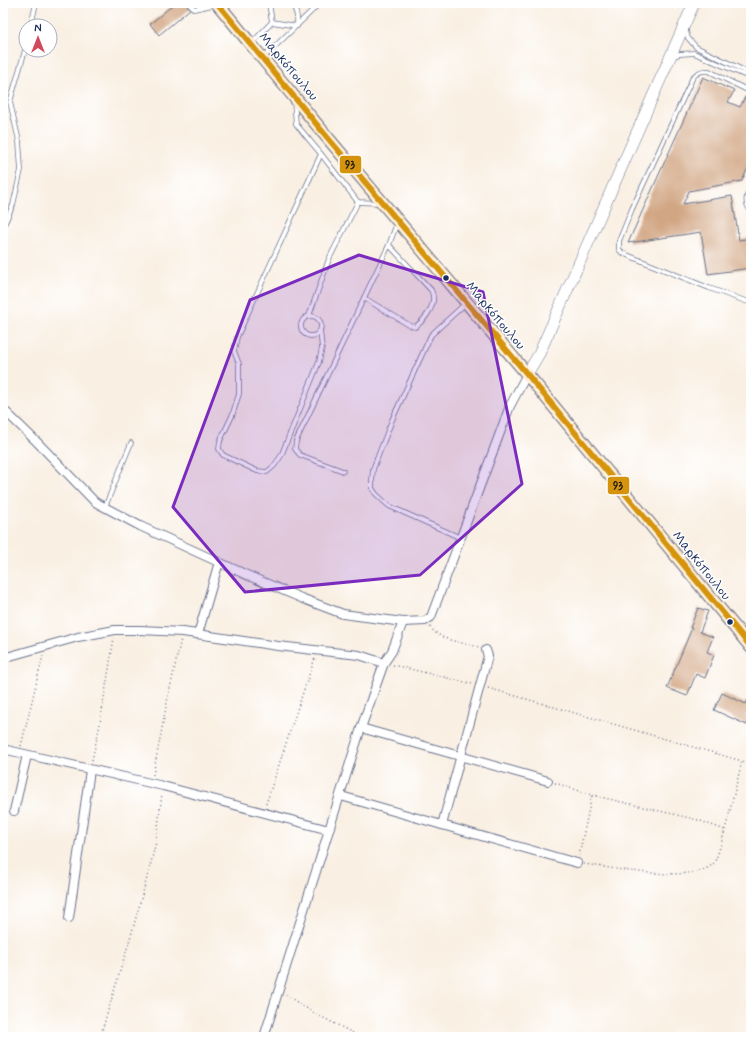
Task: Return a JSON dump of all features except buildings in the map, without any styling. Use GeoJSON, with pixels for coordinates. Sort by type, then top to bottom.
{"type":"FeatureCollection","features":[{"type":"Feature","properties":{"kind":"main road","name":"Μαρκόπουλου"},"geometry":{"type":"LineString","coordinates":[[217,3],[527,374],[751,647]]}},
{"type":"Feature","properties":{"kind":"street"},"geometry":{"type":"LineString","coordinates":[[3,411],[37,442],[95,502],[140,526],[301,598],[344,614],[403,622],[425,621],[431,617],[510,406],[527,374],[540,354],[694,3]]}},
{"type":"Feature","properties":{"kind":"street"},"geometry":{"type":"LineString","coordinates":[[198,634],[220,562]]}},
{"type":"Feature","properties":{"kind":"street"},"geometry":{"type":"LineString","coordinates":[[264,1037],[341,796],[361,728],[384,663],[392,651],[403,622]]}},
{"type":"Feature","properties":{"kind":"street"},"geometry":{"type":"LineString","coordinates":[[3,658],[78,637],[115,630],[183,632],[278,646],[359,655],[384,663]]}},
{"type":"Feature","properties":{"kind":"street"},"geometry":{"type":"LineString","coordinates":[[442,825],[488,656],[486,650]]}},
{"type":"Feature","properties":{"kind":"street"},"geometry":{"type":"LineString","coordinates":[[361,728],[462,755],[548,781]]}},
{"type":"Feature","properties":{"kind":"street"},"geometry":{"type":"LineString","coordinates":[[3,749],[152,783],[329,830]]}},
{"type":"Feature","properties":{"kind":"street"},"geometry":{"type":"LineString","coordinates":[[14,812],[23,754]]}},
{"type":"Feature","properties":{"kind":"street"},"geometry":{"type":"LineString","coordinates":[[69,918],[90,770]]}},
{"type":"Feature","properties":{"kind":"street"},"geometry":{"type":"LineString","coordinates":[[341,796],[577,863]]}},
{"type":"Feature","properties":{"kind":"lane"},"geometry":{"type":"LineString","coordinates":[[33,18],[36,3]]}},
{"type":"Feature","properties":{"kind":"lane"},"geometry":{"type":"LineString","coordinates":[[188,3],[194,9],[217,3]]}},
{"type":"Feature","properties":{"kind":"lane"},"geometry":{"type":"LineString","coordinates":[[269,3],[272,22]]}},
{"type":"Feature","properties":{"kind":"lane"},"geometry":{"type":"LineString","coordinates":[[291,3],[295,8],[298,17],[297,26]]}},
{"type":"Feature","properties":{"kind":"lane"},"geometry":{"type":"LineString","coordinates":[[263,58],[320,3]]}},
{"type":"Feature","properties":{"kind":"lane"},"geometry":{"type":"LineString","coordinates":[[272,22],[297,26]]}},
{"type":"Feature","properties":{"kind":"lane"},"geometry":{"type":"LineString","coordinates":[[251,44],[272,22]]}},
{"type":"Feature","properties":{"kind":"lane"},"geometry":{"type":"LineString","coordinates":[[684,25],[688,38],[696,47],[751,74]]}},
{"type":"Feature","properties":{"kind":"lane"},"geometry":{"type":"LineString","coordinates":[[669,58],[680,54],[694,53],[751,78]]}},
{"type":"Feature","properties":{"kind":"lane"},"geometry":{"type":"LineString","coordinates":[[3,227],[13,205],[21,170],[19,141],[10,102],[23,58]]}},
{"type":"Feature","properties":{"kind":"lane"},"geometry":{"type":"LineString","coordinates":[[751,92],[709,71],[697,73],[693,77],[632,209],[618,247],[622,253],[751,303]]}},
{"type":"Feature","properties":{"kind":"lane"},"geometry":{"type":"LineString","coordinates":[[293,94],[296,124],[358,202]]}},
{"type":"Feature","properties":{"kind":"lane"},"geometry":{"type":"LineString","coordinates":[[320,331],[315,335],[308,336],[303,332],[301,322],[306,317],[316,316],[321,324],[320,331],[322,348],[319,362],[281,456],[274,466],[267,472],[257,471],[223,455],[219,450],[220,441],[232,416],[239,394],[239,364],[234,351],[237,337],[321,154]]}},
{"type":"Feature","properties":{"kind":"lane"},"geometry":{"type":"LineString","coordinates":[[751,186],[746,196],[746,205],[751,210]]}},
{"type":"Feature","properties":{"kind":"lane"},"geometry":{"type":"LineString","coordinates":[[358,202],[384,203]]}},
{"type":"Feature","properties":{"kind":"lane"},"geometry":{"type":"LineString","coordinates":[[309,316],[329,260],[358,202]]}},
{"type":"Feature","properties":{"kind":"lane"},"geometry":{"type":"LineString","coordinates":[[343,471],[300,455],[295,449],[296,441],[389,245],[398,220]]}},
{"type":"Feature","properties":{"kind":"lane"},"geometry":{"type":"LineString","coordinates":[[364,298],[409,325],[415,327],[428,313],[434,302],[434,295],[431,290],[389,245]]}},
{"type":"Feature","properties":{"kind":"lane"},"geometry":{"type":"LineString","coordinates":[[461,538],[389,506],[376,494],[372,488],[372,480],[373,469],[392,420],[431,335],[466,302]]}},
{"type":"Feature","properties":{"kind":"lane"},"geometry":{"type":"LineString","coordinates":[[105,508],[131,442]]}},
{"type":"Feature","properties":{"kind":"path"},"geometry":{"type":"LineString","coordinates":[[425,621],[433,631],[449,639],[486,650]]}},
{"type":"Feature","properties":{"kind":"path"},"geometry":{"type":"LineString","coordinates":[[90,770],[99,728],[115,630]]}},
{"type":"Feature","properties":{"kind":"path"},"geometry":{"type":"LineString","coordinates":[[152,783],[168,697],[183,632]]}},
{"type":"Feature","properties":{"kind":"path"},"geometry":{"type":"LineString","coordinates":[[23,754],[46,646]]}},
{"type":"Feature","properties":{"kind":"path"},"geometry":{"type":"LineString","coordinates":[[264,813],[298,707],[318,651]]}},
{"type":"Feature","properties":{"kind":"path"},"geometry":{"type":"LineString","coordinates":[[384,663],[479,686],[751,764]]}},
{"type":"Feature","properties":{"kind":"path"},"geometry":{"type":"LineString","coordinates":[[592,795],[577,863],[634,872],[666,874],[706,869],[715,863],[725,830],[742,761]]}},
{"type":"Feature","properties":{"kind":"path"},"geometry":{"type":"LineString","coordinates":[[548,781],[592,795],[698,820],[725,830]]}},
{"type":"Feature","properties":{"kind":"path"},"geometry":{"type":"LineString","coordinates":[[100,1037],[148,874],[156,842],[163,786]]}},
{"type":"Feature","properties":{"kind":"path"},"geometry":{"type":"LineString","coordinates":[[279,990],[314,1013],[361,1037]]}},
{"type":"Feature","properties":{"kind":"highlighted area"},"geometry":{"type":"Polygon","coordinates":[[[359,255],[483,292],[522,484],[420,575],[245,592],[173,507],[250,300],[359,255]]]}},
{"type":"Feature","properties":{"kind":"transit line","name":"93"},"geometry":{"type":"LineString","coordinates":[[217,3],[327,137],[527,374],[751,647]]}}]}
